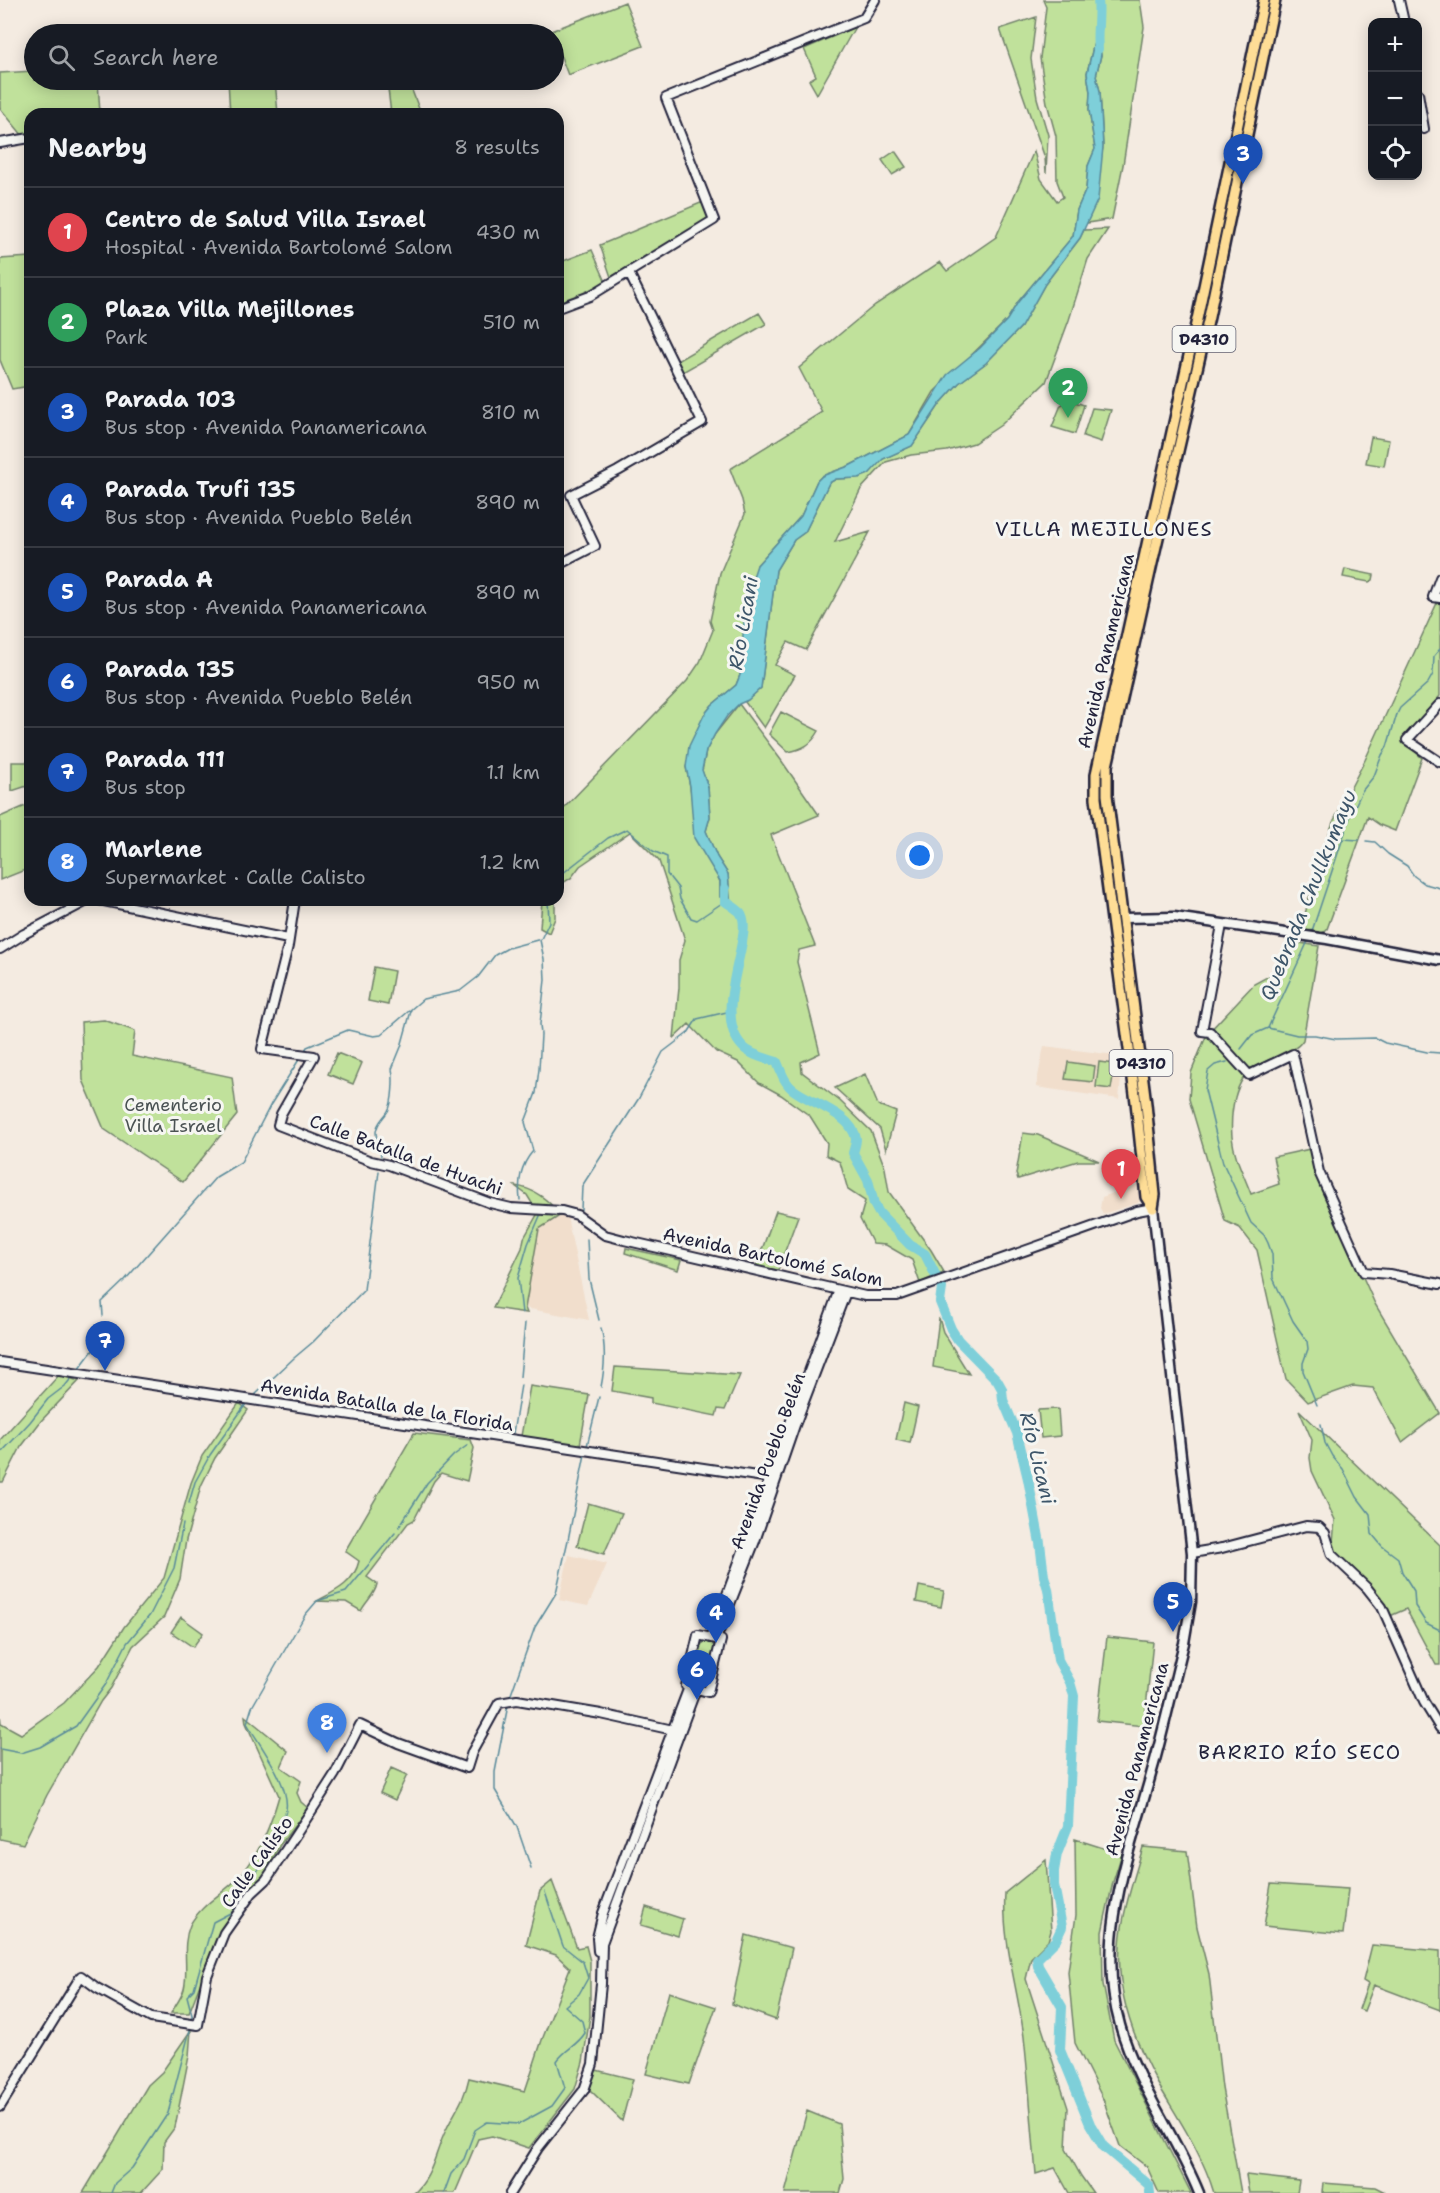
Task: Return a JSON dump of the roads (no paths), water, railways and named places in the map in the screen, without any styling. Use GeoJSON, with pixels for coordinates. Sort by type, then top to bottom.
{"type":"FeatureCollection","features":[{"type":"Feature","properties":{"kind":"main road","name":"Avenida Panamericana"},"geometry":{"type":"LineString","coordinates":[[1199,2193],[1188,2164],[1137,2071],[1120,2027],[1114,2004],[1110,1969],[1116,1902],[1187,1630],[1191,1602],[1192,1553],[1167,1317],[1152,1208],[1146,1197],[1096,798],[1097,766],[1178,409],[1264,0]]}},
{"type":"Feature","properties":{"kind":"main road","name":"Avenida Panamericana"},"geometry":{"type":"LineString","coordinates":[[1152,1208],[1155,1195],[1146,1104],[1107,795],[1107,766],[1209,317],[1275,0]]}},
{"type":"Feature","properties":{"kind":"main road"},"geometry":{"type":"LineString","coordinates":[[1112,922],[1123,919],[1174,917],[1304,936],[1440,960]]}},
{"type":"Feature","properties":{"kind":"street"},"geometry":{"type":"LineString","coordinates":[[564,306],[591,296],[714,220],[666,98],[864,18],[875,0]]}},
{"type":"Feature","properties":{"kind":"street"},"geometry":{"type":"LineString","coordinates":[[1400,0],[1403,18]]}},
{"type":"Feature","properties":{"kind":"street"},"geometry":{"type":"LineString","coordinates":[[1422,117],[1424,129]]}},
{"type":"Feature","properties":{"kind":"street"},"geometry":{"type":"LineString","coordinates":[[0,143],[24,139]]}},
{"type":"Feature","properties":{"kind":"street"},"geometry":{"type":"LineString","coordinates":[[564,562],[595,546],[571,495],[618,471],[702,422],[629,273]]}},
{"type":"Feature","properties":{"kind":"street"},"geometry":{"type":"LineString","coordinates":[[1440,578],[1433,597],[1440,598]]}},
{"type":"Feature","properties":{"kind":"street"},"geometry":{"type":"LineString","coordinates":[[1440,704],[1407,740],[1440,762]]}},
{"type":"Feature","properties":{"kind":"street"},"geometry":{"type":"LineString","coordinates":[[0,949],[78,906]]}},
{"type":"Feature","properties":{"kind":"street"},"geometry":{"type":"LineString","coordinates":[[128,906],[288,939],[294,906]]}},
{"type":"Feature","properties":{"kind":"street"},"geometry":{"type":"LineString","coordinates":[[1222,925],[1202,1031],[1210,1032],[1249,1075],[1293,1054],[1320,1172],[1364,1272],[1389,1274],[1440,1284]]}},
{"type":"Feature","properties":{"kind":"street","name":"Calle Batalla de Huachi"},"geometry":{"type":"LineString","coordinates":[[288,939],[262,1049],[307,1054],[278,1125],[490,1203],[511,1208],[562,1211]]}},
{"type":"Feature","properties":{"kind":"street","name":"Avenida Bartolomé Salom"},"geometry":{"type":"LineString","coordinates":[[562,1211],[577,1215],[605,1235],[842,1291],[882,1297],[897,1296],[1137,1211],[1152,1208]]}},
{"type":"Feature","properties":{"kind":"street","name":"Avenida Pueblo Belén"},"geometry":{"type":"LineString","coordinates":[[690,1688],[708,1692],[716,1639],[770,1478],[842,1291]]}},
{"type":"Feature","properties":{"kind":"street","name":"Avenida Pueblo Belén"},"geometry":{"type":"LineString","coordinates":[[716,1639],[755,1541],[842,1291]]}},
{"type":"Feature","properties":{"kind":"street","name":"Avenida Batalla de la Florida"},"geometry":{"type":"LineString","coordinates":[[0,1362],[770,1478]]}},
{"type":"Feature","properties":{"kind":"street"},"geometry":{"type":"LineString","coordinates":[[1192,1553],[1221,1548],[1306,1526],[1320,1527],[1332,1555],[1367,1588],[1382,1607],[1424,1702],[1440,1728]]}},
{"type":"Feature","properties":{"kind":"street"},"geometry":{"type":"LineString","coordinates":[[510,2193],[538,2148],[584,2090],[593,2064],[601,1984],[600,1955],[605,1930],[641,1839],[690,1688],[698,1635],[716,1639]]}},
{"type":"Feature","properties":{"kind":"street"},"geometry":{"type":"LineString","coordinates":[[600,1955],[596,1947],[603,1913],[690,1688]]}},
{"type":"Feature","properties":{"kind":"street","name":"Calle Calisto"},"geometry":{"type":"LineString","coordinates":[[0,2107],[81,1976],[127,2006],[151,2018],[198,2025],[207,1976],[224,1934],[252,1893],[266,1880],[322,1795],[360,1725],[398,1743],[466,1768],[472,1752],[499,1703],[517,1700],[601,1714],[673,1730]]}},
{"type":"Feature","properties":{"kind":"water","name":"Río Licani"},"geometry":{"type":"Polygon","coordinates":[[[1100,35],[1101,55],[1096,76],[1100,91],[1103,147],[1098,199],[1080,238],[1045,284],[1021,327],[986,363],[959,383],[940,404],[912,446],[883,459],[869,474],[859,478],[836,479],[829,483],[805,532],[794,540],[776,570],[761,688],[727,716],[706,751],[702,770],[708,787],[710,817],[706,831],[717,857],[728,874],[731,906],[720,897],[720,881],[694,838],[690,786],[686,767],[689,746],[704,715],[712,705],[736,685],[740,675],[744,621],[749,589],[757,565],[801,516],[817,481],[822,476],[849,466],[909,435],[947,375],[980,348],[1007,320],[1018,302],[1073,236],[1077,210],[1086,189],[1088,166],[1095,149],[1089,110],[1090,92],[1087,73],[1095,38],[1100,35]]]}},
{"type":"Feature","properties":{"kind":"waterway","name":"Río Licani"},"geometry":{"type":"LineString","coordinates":[[1098,0],[1098,49]]}},
{"type":"Feature","properties":{"kind":"waterway","name":"Quebrada Chullkumayu"},"geometry":{"type":"LineString","coordinates":[[1311,934],[1350,817],[1362,791],[1374,776],[1400,708],[1428,683],[1433,674],[1434,656],[1440,649]]}},
{"type":"Feature","properties":{"kind":"waterway"},"geometry":{"type":"LineString","coordinates":[[564,872],[608,838],[627,829],[653,851],[667,857],[667,874],[678,888],[680,899],[691,918],[697,920],[725,901]]}},
{"type":"Feature","properties":{"kind":"waterway"},"geometry":{"type":"LineString","coordinates":[[1343,839],[1359,840]]}},
{"type":"Feature","properties":{"kind":"waterway"},"geometry":{"type":"LineString","coordinates":[[1366,841],[1375,842],[1407,866],[1414,876],[1425,884],[1440,888]]}},
{"type":"Feature","properties":{"kind":"waterway","name":"Río Licani"},"geometry":{"type":"LineString","coordinates":[[725,889],[725,901],[740,912],[744,922],[732,995],[731,1015],[734,1032],[747,1050],[777,1062],[791,1087],[839,1116],[853,1130],[856,1139],[853,1153],[868,1180],[874,1204],[879,1213],[910,1245],[925,1254],[942,1288],[940,1302],[951,1329],[958,1340],[997,1380],[1017,1433],[1040,1543],[1058,1660],[1070,1682],[1074,1696],[1068,1826],[1057,1854],[1054,1871],[1054,1885],[1062,1927],[1056,1940],[1037,1959],[1038,1966],[1062,2007],[1060,2050],[1090,2124],[1103,2146],[1149,2185],[1150,2193]]}},
{"type":"Feature","properties":{"kind":"waterway"},"geometry":{"type":"LineString","coordinates":[[304,1052],[307,1047],[348,1030],[374,1036],[381,1035],[423,999],[460,991],[478,977],[495,955],[508,948],[541,939],[549,922],[548,906]]}},
{"type":"Feature","properties":{"kind":"waterway"},"geometry":{"type":"LineString","coordinates":[[520,1200],[521,1174],[525,1162],[533,1151],[525,1122],[536,1093],[539,1069],[540,1024],[545,980],[540,940]]}},
{"type":"Feature","properties":{"kind":"waterway","name":"Quebrada Chullkumayu"},"geometry":{"type":"LineString","coordinates":[[1241,1049],[1252,1035],[1268,1028],[1308,941]]}},
{"type":"Feature","properties":{"kind":"waterway"},"geometry":{"type":"LineString","coordinates":[[381,1156],[376,1132],[390,1107],[393,1090],[392,1069],[411,1011]]}},
{"type":"Feature","properties":{"kind":"waterway"},"geometry":{"type":"LineString","coordinates":[[581,1210],[582,1186],[639,1098],[663,1052],[688,1033],[697,1019],[731,1011]]}},
{"type":"Feature","properties":{"kind":"waterway"},"geometry":{"type":"LineString","coordinates":[[1268,1028],[1297,1035],[1315,1035],[1336,1039],[1375,1038],[1385,1043],[1440,1053]]}},
{"type":"Feature","properties":{"kind":"waterway"},"geometry":{"type":"LineString","coordinates":[[103,1316],[102,1302],[125,1280],[216,1177],[241,1162],[271,1104],[300,1058]]}},
{"type":"Feature","properties":{"kind":"waterway","name":"Quebrada Chullkumayu"},"geometry":{"type":"LineString","coordinates":[[1227,1062],[1215,1065],[1208,1071],[1205,1090],[1223,1163],[1251,1223],[1264,1235],[1268,1243],[1272,1254],[1273,1278],[1293,1321],[1307,1341],[1308,1349],[1303,1371],[1317,1405]]}},
{"type":"Feature","properties":{"kind":"waterway"},"geometry":{"type":"LineString","coordinates":[[255,1395],[313,1342],[364,1290],[379,1171]]}},
{"type":"Feature","properties":{"kind":"waterway"},"geometry":{"type":"LineString","coordinates":[[522,1313],[518,1278],[528,1244],[540,1216]]}},
{"type":"Feature","properties":{"kind":"waterway"},"geometry":{"type":"LineString","coordinates":[[587,1239],[589,1279],[599,1320]]}},
{"type":"Feature","properties":{"kind":"waterway"},"geometry":{"type":"LineString","coordinates":[[78,1370],[104,1336],[103,1323]]}},
{"type":"Feature","properties":{"kind":"waterway"},"geometry":{"type":"LineString","coordinates":[[520,1377],[525,1323]]}},
{"type":"Feature","properties":{"kind":"waterway"},"geometry":{"type":"LineString","coordinates":[[601,1328],[604,1357],[601,1387]]}},
{"type":"Feature","properties":{"kind":"waterway"},"geometry":{"type":"LineString","coordinates":[[0,1454],[48,1399],[65,1386],[73,1376]]}},
{"type":"Feature","properties":{"kind":"waterway"},"geometry":{"type":"LineString","coordinates":[[513,1433],[521,1385]]}},
{"type":"Feature","properties":{"kind":"waterway"},"geometry":{"type":"LineString","coordinates":[[587,1446],[599,1397]]}},
{"type":"Feature","properties":{"kind":"waterway"},"geometry":{"type":"LineString","coordinates":[[189,1503],[195,1482],[210,1455],[246,1404]]}},
{"type":"Feature","properties":{"kind":"waterway","name":"Quebrada Chullkumayu"},"geometry":{"type":"LineString","coordinates":[[1321,1424],[1325,1443],[1332,1456],[1343,1469],[1357,1497],[1370,1514],[1372,1534],[1382,1546],[1398,1558],[1402,1572],[1414,1591],[1415,1606],[1426,1623],[1440,1630]]}},
{"type":"Feature","properties":{"kind":"waterway"},"geometry":{"type":"LineString","coordinates":[[399,1527],[427,1483],[454,1455],[468,1445]]}},
{"type":"Feature","properties":{"kind":"waterway"},"geometry":{"type":"LineString","coordinates":[[510,1697],[535,1627],[556,1593],[585,1454]]}},
{"type":"Feature","properties":{"kind":"waterway"},"geometry":{"type":"LineString","coordinates":[[0,1749],[21,1753],[40,1747],[76,1726],[106,1684],[127,1643],[150,1615],[174,1568],[183,1524]]}},
{"type":"Feature","properties":{"kind":"waterway"},"geometry":{"type":"LineString","coordinates":[[275,1831],[285,1814],[285,1792],[274,1767],[247,1723],[252,1707],[305,1615],[317,1601],[346,1592],[395,1533]]}},
{"type":"Feature","properties":{"kind":"waterway"},"geometry":{"type":"LineString","coordinates":[[508,1705],[495,1772],[495,1790],[517,1827],[531,1868]]}},
{"type":"Feature","properties":{"kind":"waterway"},"geometry":{"type":"LineString","coordinates":[[193,2019],[187,1996],[194,1989],[213,1922],[234,1911],[235,1891],[256,1874],[272,1837]]}},
{"type":"Feature","properties":{"kind":"waterway"},"geometry":{"type":"LineString","coordinates":[[444,2193],[451,2174],[464,2159],[475,2130],[487,2122],[519,2124],[552,2106],[565,2088],[557,2061],[585,2033],[582,2021],[565,2006],[579,1994],[588,1978],[583,1962],[563,1946],[545,1892]]}},
{"type":"Feature","properties":{"kind":"waterway"},"geometry":{"type":"LineString","coordinates":[[111,2193],[115,2183],[132,2168],[168,2113],[190,2030]]}},
{"type":"Feature","properties":{"kind":"place","name":"Parada 103"},"geometry":{"type":"Point","coordinates":[1243,184]}},
{"type":"Feature","properties":{"kind":"place","name":"Plaza Villa Mejillones"},"geometry":{"type":"Point","coordinates":[1068,418]}},
{"type":"Feature","properties":{"kind":"place","name":"Centro de Salud Villa Israel"},"geometry":{"type":"Point","coordinates":[1121,1199]}},
{"type":"Feature","properties":{"kind":"place","name":"Parada 111"},"geometry":{"type":"Point","coordinates":[105,1371]}},
{"type":"Feature","properties":{"kind":"place","name":"Parada A"},"geometry":{"type":"Point","coordinates":[1173,1632]}},
{"type":"Feature","properties":{"kind":"place","name":"Parada Trufi 135"},"geometry":{"type":"Point","coordinates":[716,1643]}},
{"type":"Feature","properties":{"kind":"place","name":"Parada 135"},"geometry":{"type":"Point","coordinates":[697,1700]}},
{"type":"Feature","properties":{"kind":"place","name":"Marlene"},"geometry":{"type":"Point","coordinates":[327,1753]}},
{"type":"Feature","properties":{"kind":"district","name":"VILLA MEJILLONES"},"geometry":{"type":"Point","coordinates":[1104,529]}},
{"type":"Feature","properties":{"kind":"district","name":"BARRIO RÍO SECO"},"geometry":{"type":"Point","coordinates":[1300,1752]}},
{"type":"Feature","properties":{"kind":"park label","name":"Cementerio Villa Israel"},"geometry":{"type":"Point","coordinates":[173,1115]}}]}
